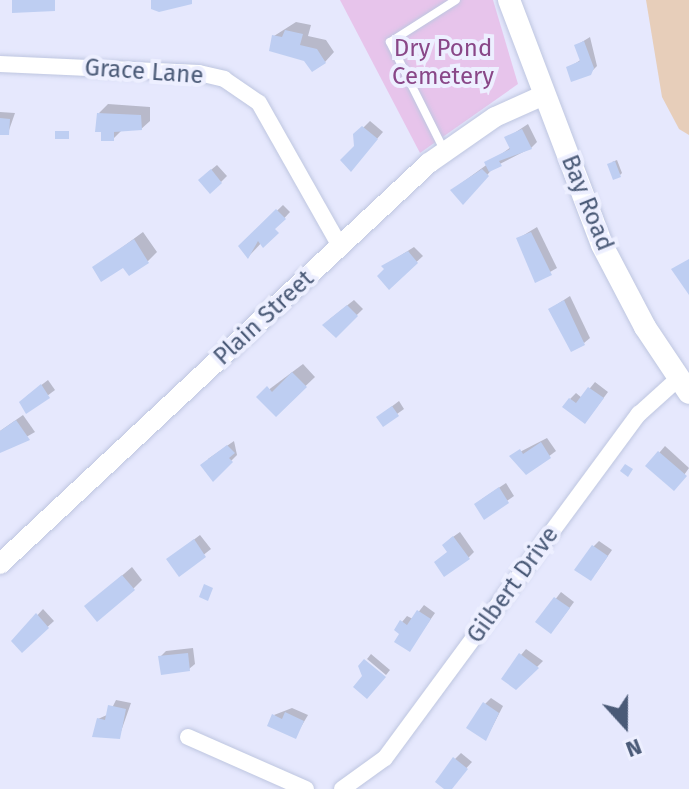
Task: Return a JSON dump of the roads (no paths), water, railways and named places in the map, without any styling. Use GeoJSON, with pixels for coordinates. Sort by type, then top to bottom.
{"type":"FeatureCollection","features":[{"type":"Feature","properties":{"kind":"main road","name":"Bay Road"},"geometry":{"type":"LineString","coordinates":[[509,0],[602,245],[645,327],[684,385]]}},
{"type":"Feature","properties":{"kind":"street","name":"Grace Lane"},"geometry":{"type":"LineString","coordinates":[[0,64],[199,73],[224,79],[259,103],[340,246]]}},
{"type":"Feature","properties":{"kind":"street","name":"Plain Street"},"geometry":{"type":"LineString","coordinates":[[2,557],[444,150],[495,117],[544,95]]}},
{"type":"Feature","properties":{"kind":"street","name":"Gilbert Drive"},"geometry":{"type":"LineString","coordinates":[[342,789],[385,758],[639,414],[684,385]]}},
{"type":"Feature","properties":{"kind":"street"},"geometry":{"type":"LineString","coordinates":[[188,737],[306,789]]}},
{"type":"Feature","properties":{"kind":"lane"},"geometry":{"type":"LineString","coordinates":[[444,150],[390,42],[456,0]]}},
{"type":"Feature","properties":{"kind":"park label","name":"Dry Pond Cemetery"},"geometry":{"type":"Point","coordinates":[443,63]}}]}
